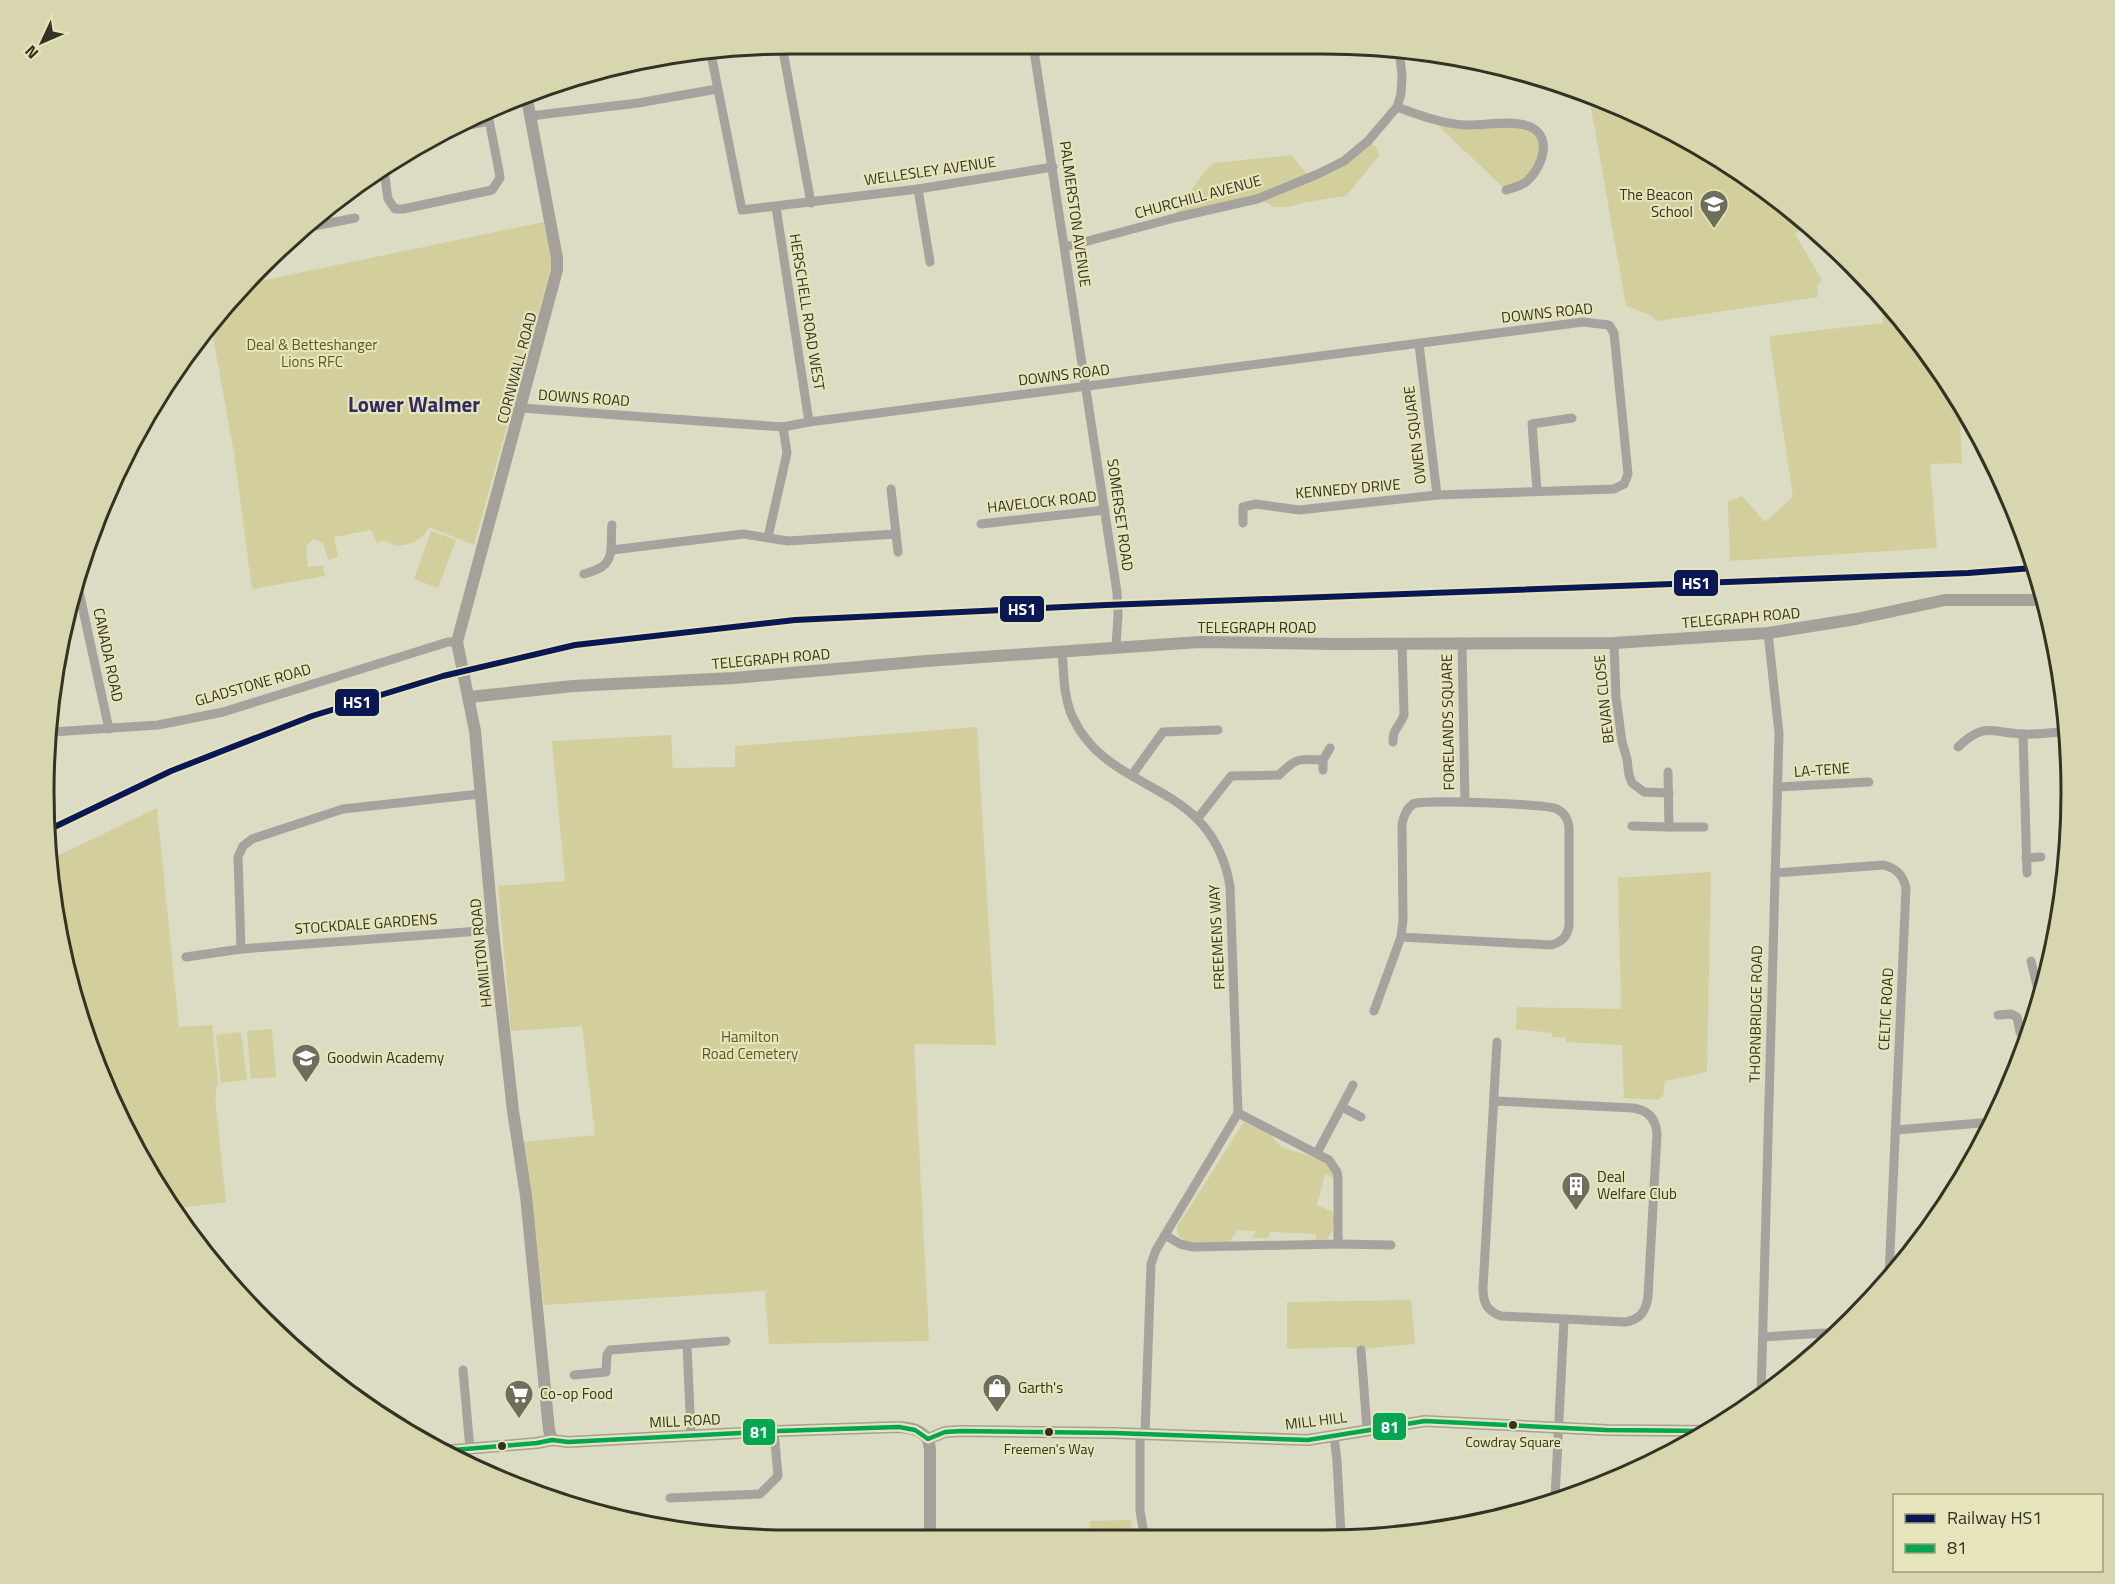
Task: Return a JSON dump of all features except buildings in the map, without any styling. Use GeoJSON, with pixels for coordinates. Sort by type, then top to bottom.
{"type":"FeatureCollection","features":[{"type":"Feature","properties":{"kind":"street"},"geometry":{"type":"LineString","coordinates":[[784,54],[811,203]]}},
{"type":"Feature","properties":{"kind":"street","name":"PALMERSTON AVENUE"},"geometry":{"type":"LineString","coordinates":[[1035,54],[1085,388]]}},
{"type":"Feature","properties":{"kind":"street"},"geometry":{"type":"LineString","coordinates":[[1400,58],[1401,94],[1397,107],[1432,120],[1464,125],[1525,125],[1537,131],[1542,139],[1544,152],[1538,168],[1527,181],[1506,190]]}},
{"type":"Feature","properties":{"kind":"street"},"geometry":{"type":"LineString","coordinates":[[530,116],[638,103],[717,89],[712,59]]}},
{"type":"Feature","properties":{"kind":"street","name":"WELLESLEY AVENUE"},"geometry":{"type":"LineString","coordinates":[[717,89],[742,210],[918,189],[1053,167]]}},
{"type":"Feature","properties":{"kind":"street","name":"CORNWALL ROAD"},"geometry":{"type":"LineString","coordinates":[[457,642],[557,270],[557,258],[528,103]]}},
{"type":"Feature","properties":{"kind":"street","name":"CHURCHILL AVENUE"},"geometry":{"type":"LineString","coordinates":[[1065,247],[1257,199],[1318,174],[1344,161],[1368,141],[1397,107]]}},
{"type":"Feature","properties":{"kind":"street"},"geometry":{"type":"LineString","coordinates":[[385,176],[388,200],[395,209],[492,190],[500,178],[488,120]]}},
{"type":"Feature","properties":{"kind":"street"},"geometry":{"type":"LineString","coordinates":[[918,189],[930,262]]}},
{"type":"Feature","properties":{"kind":"street","name":"HERSCHELL ROAD WEST"},"geometry":{"type":"LineString","coordinates":[[776,207],[809,422]]}},
{"type":"Feature","properties":{"kind":"street"},"geometry":{"type":"LineString","coordinates":[[321,225],[355,218]]}},
{"type":"Feature","properties":{"kind":"street","name":"DOWNS ROAD"},"geometry":{"type":"LineString","coordinates":[[521,408],[783,427],[1583,322],[1609,325]]}},
{"type":"Feature","properties":{"kind":"street","name":"OWEN SQUARE"},"geometry":{"type":"LineString","coordinates":[[1419,344],[1437,495],[1614,489],[1624,484],[1628,474],[1614,333],[1609,325]]}},
{"type":"Feature","properties":{"kind":"street","name":"SOMERSET ROAD"},"geometry":{"type":"LineString","coordinates":[[1085,388],[1106,510],[1117,592],[1116,647]]}},
{"type":"Feature","properties":{"kind":"street"},"geometry":{"type":"LineString","coordinates":[[1537,490],[1532,424],[1572,418]]}},
{"type":"Feature","properties":{"kind":"street"},"geometry":{"type":"LineString","coordinates":[[768,537],[787,453],[783,427]]}},
{"type":"Feature","properties":{"kind":"street"},"geometry":{"type":"LineString","coordinates":[[891,489],[898,552]]}},
{"type":"Feature","properties":{"kind":"street","name":"KENNEDY DRIVE"},"geometry":{"type":"LineString","coordinates":[[1243,523],[1243,507],[1256,504],[1299,510],[1437,495]]}},
{"type":"Feature","properties":{"kind":"street","name":"HAVELOCK ROAD"},"geometry":{"type":"LineString","coordinates":[[981,524],[1106,510]]}},
{"type":"Feature","properties":{"kind":"street"},"geometry":{"type":"LineString","coordinates":[[584,574],[604,566],[612,550],[610,538],[612,525]]}},
{"type":"Feature","properties":{"kind":"street"},"geometry":{"type":"LineString","coordinates":[[612,550],[743,534],[788,541],[896,534]]}},
{"type":"Feature","properties":{"kind":"street","name":"CANADA ROAD"},"geometry":{"type":"LineString","coordinates":[[80,597],[109,729]]}},
{"type":"Feature","properties":{"kind":"street","name":"TELEGRAPH ROAD"},"geometry":{"type":"LineString","coordinates":[[469,697],[573,686],[734,678],[1199,642],[1614,643],[1768,633],[1856,619],[1933,601],[2036,600]]}},
{"type":"Feature","properties":{"kind":"street","name":"THORNBRIDGE ROAD"},"geometry":{"type":"LineString","coordinates":[[1761,1385],[1779,732],[1768,633]]}},
{"type":"Feature","properties":{"kind":"street","name":"GLADSTONE ROAD"},"geometry":{"type":"LineString","coordinates":[[57,732],[158,725],[223,712],[339,674],[448,642],[457,642]]}},
{"type":"Feature","properties":{"kind":"street","name":"HAMILTON ROAD"},"geometry":{"type":"LineString","coordinates":[[457,642],[475,731],[493,930],[513,1111],[526,1196],[549,1430],[552,1440]]}},
{"type":"Feature","properties":{"kind":"street","name":"FORELANDS SQUARE"},"geometry":{"type":"LineString","coordinates":[[1462,642],[1465,802]]}},
{"type":"Feature","properties":{"kind":"street"},"geometry":{"type":"LineString","coordinates":[[1393,742],[1395,729],[1404,715],[1402,643]]}},
{"type":"Feature","properties":{"kind":"street","name":"BEVAN CLOSE"},"geometry":{"type":"LineString","coordinates":[[1614,643],[1616,697],[1629,775],[1632,783],[1644,792],[1669,793]]}},
{"type":"Feature","properties":{"kind":"street","name":"FREEMENS WAY"},"geometry":{"type":"LineString","coordinates":[[1062,651],[1068,706],[1080,730],[1101,756],[1175,800],[1198,819],[1218,845],[1228,871],[1238,1113]]}},
{"type":"Feature","properties":{"kind":"street"},"geometry":{"type":"LineString","coordinates":[[1132,775],[1163,732],[1218,730]]}},
{"type":"Feature","properties":{"kind":"street"},"geometry":{"type":"LineString","coordinates":[[1958,747],[1969,736],[1984,730],[2023,734],[2058,732]]}},
{"type":"Feature","properties":{"kind":"street"},"geometry":{"type":"LineString","coordinates":[[2023,734],[2027,873]]}},
{"type":"Feature","properties":{"kind":"street"},"geometry":{"type":"LineString","coordinates":[[1198,819],[1231,776],[1279,775],[1299,759],[1323,765],[1330,748]]}},
{"type":"Feature","properties":{"kind":"street"},"geometry":{"type":"LineString","coordinates":[[1668,772],[1669,827]]}},
{"type":"Feature","properties":{"kind":"street","name":"LA-TENE"},"geometry":{"type":"LineString","coordinates":[[1777,788],[1869,782]]}},
{"type":"Feature","properties":{"kind":"street"},"geometry":{"type":"LineString","coordinates":[[241,949],[238,857],[243,846],[252,839],[343,809],[480,794]]}},
{"type":"Feature","properties":{"kind":"street","name":"FORELANDS SQUARE"},"geometry":{"type":"LineString","coordinates":[[1374,1011],[1401,937],[1404,816],[1414,804],[1465,802],[1551,807],[1564,814],[1569,827],[1568,933],[1564,939],[1551,945],[1401,937]]}},
{"type":"Feature","properties":{"kind":"street"},"geometry":{"type":"LineString","coordinates":[[1632,826],[1704,827]]}},
{"type":"Feature","properties":{"kind":"street"},"geometry":{"type":"LineString","coordinates":[[2026,858],[2041,857]]}},
{"type":"Feature","properties":{"kind":"street","name":"CELTIC ROAD"},"geometry":{"type":"LineString","coordinates":[[1775,873],[1884,865],[1893,868],[1904,879],[1906,888],[1890,1264]]}},
{"type":"Feature","properties":{"kind":"street","name":"STOCKDALE GARDENS"},"geometry":{"type":"LineString","coordinates":[[186,957],[241,949],[493,930]]}},
{"type":"Feature","properties":{"kind":"street"},"geometry":{"type":"LineString","coordinates":[[2031,961],[2036,982]]}},
{"type":"Feature","properties":{"kind":"street"},"geometry":{"type":"LineString","coordinates":[[1998,1015],[2011,1014],[2017,1017],[2021,1033]]}},
{"type":"Feature","properties":{"kind":"street"},"geometry":{"type":"LineString","coordinates":[[1495,1101],[1633,1107],[1648,1113],[1656,1126],[1648,1297],[1644,1312],[1639,1318],[1625,1322],[1501,1316],[1494,1314],[1484,1304],[1497,1042]]}},
{"type":"Feature","properties":{"kind":"street"},"geometry":{"type":"LineString","coordinates":[[1317,1153],[1353,1085]]}},
{"type":"Feature","properties":{"kind":"street"},"geometry":{"type":"LineString","coordinates":[[1342,1107],[1361,1118]]}},
{"type":"Feature","properties":{"kind":"street"},"geometry":{"type":"LineString","coordinates":[[1142,1530],[1142,1434],[1151,1264],[1156,1250],[1238,1113],[1329,1160],[1337,1172],[1338,1244]]}},
{"type":"Feature","properties":{"kind":"street"},"geometry":{"type":"LineString","coordinates":[[1896,1130],[1982,1123]]}},
{"type":"Feature","properties":{"kind":"street"},"geometry":{"type":"LineString","coordinates":[[1165,1235],[1180,1244],[1193,1246],[1392,1245]]}},
{"type":"Feature","properties":{"kind":"street"},"geometry":{"type":"LineString","coordinates":[[1555,1492],[1564,1320]]}},
{"type":"Feature","properties":{"kind":"street"},"geometry":{"type":"LineString","coordinates":[[1763,1337],[1825,1333]]}},
{"type":"Feature","properties":{"kind":"street"},"geometry":{"type":"LineString","coordinates":[[574,1375],[606,1372],[607,1354],[610,1350],[687,1346],[726,1341]]}},
{"type":"Feature","properties":{"kind":"street"},"geometry":{"type":"LineString","coordinates":[[687,1346],[691,1435]]}},
{"type":"Feature","properties":{"kind":"street"},"geometry":{"type":"LineString","coordinates":[[1361,1350],[1367,1429]]}},
{"type":"Feature","properties":{"kind":"street"},"geometry":{"type":"LineString","coordinates":[[463,1370],[470,1449]]}},
{"type":"Feature","properties":{"kind":"street","name":"MILL HILL"},"geometry":{"type":"LineString","coordinates":[[928,1439],[945,1432],[962,1431],[1308,1440],[1425,1421],[1606,1430],[1692,1431]]}},
{"type":"Feature","properties":{"kind":"street","name":"MILL ROAD"},"geometry":{"type":"LineString","coordinates":[[457,1449],[552,1440],[568,1442],[899,1426],[922,1432],[928,1439]]}},
{"type":"Feature","properties":{"kind":"street"},"geometry":{"type":"LineString","coordinates":[[670,1498],[760,1494],[778,1476],[774,1431]]}},
{"type":"Feature","properties":{"kind":"street"},"geometry":{"type":"LineString","coordinates":[[1334,1436],[1341,1529]]}},
{"type":"Feature","properties":{"kind":"street"},"geometry":{"type":"LineString","coordinates":[[928,1439],[930,1530]]}},
{"type":"Feature","properties":{"kind":"green space","name":"The Beacon School"},"geometry":{"type":"Polygon","coordinates":[[[1591,105],[1649,130],[1692,153],[1733,178],[1772,207],[1801,230],[1795,234],[1822,280],[1817,286],[1818,297],[1657,321],[1648,314],[1626,306],[1591,105]]]}},
{"type":"Feature","properties":{"kind":"green space"},"geometry":{"type":"Polygon","coordinates":[[[1432,120],[1500,124],[1537,131],[1544,152],[1527,181],[1506,190],[1432,120]]]}},
{"type":"Feature","properties":{"kind":"green space"},"geometry":{"type":"Polygon","coordinates":[[[1368,141],[1376,147],[1379,156],[1346,196],[1288,207],[1275,207],[1257,199],[1178,217],[1177,209],[1205,171],[1215,163],[1291,155],[1310,177],[1368,141]]]}},
{"type":"Feature","properties":{"kind":"green space","name":"Deal & Betteshanger Lions RFC"},"geometry":{"type":"Polygon","coordinates":[[[544,222],[552,263],[474,545],[429,527],[423,536],[411,543],[396,546],[384,541],[377,544],[371,530],[334,537],[338,557],[328,560],[323,543],[314,539],[306,546],[308,567],[323,565],[325,576],[252,589],[234,453],[213,336],[260,281],[544,222]]]}},
{"type":"Feature","properties":{"kind":"green space"},"geometry":{"type":"Polygon","coordinates":[[[1882,310],[1937,382],[1960,419],[1962,463],[1930,464],[1937,548],[1730,561],[1728,502],[1742,496],[1765,522],[1793,497],[1769,336],[1883,323],[1882,310]]]}},
{"type":"Feature","properties":{"kind":"green space"},"geometry":{"type":"Polygon","coordinates":[[[431,531],[456,540],[438,588],[414,579],[431,531]]]}},
{"type":"Feature","properties":{"kind":"green space","name":"Hamilton Road Cemetery"},"geometry":{"type":"Polygon","coordinates":[[[977,727],[996,1045],[914,1044],[929,1341],[769,1344],[765,1291],[544,1305],[523,1142],[595,1135],[582,1026],[511,1031],[498,886],[565,881],[552,741],[671,735],[673,768],[735,767],[735,746],[977,727]]]}},
{"type":"Feature","properties":{"kind":"green space"},"geometry":{"type":"Polygon","coordinates":[[[157,808],[179,1027],[212,1025],[218,1082],[215,1098],[226,1202],[182,1207],[130,1118],[93,1029],[79,983],[68,936],[57,856],[157,808]]]}},
{"type":"Feature","properties":{"kind":"green space"},"geometry":{"type":"Polygon","coordinates":[[[1711,872],[1707,1072],[1665,1081],[1663,1095],[1659,1100],[1624,1098],[1622,1045],[1566,1042],[1566,1038],[1552,1037],[1552,1033],[1516,1029],[1517,1007],[1621,1009],[1618,878],[1711,872]]]}},
{"type":"Feature","properties":{"kind":"green space"},"geometry":{"type":"Polygon","coordinates":[[[272,1029],[276,1077],[251,1079],[247,1031],[272,1029]]]}},
{"type":"Feature","properties":{"kind":"green space"},"geometry":{"type":"Polygon","coordinates":[[[241,1032],[247,1080],[221,1083],[216,1035],[241,1032]]]}},
{"type":"Feature","properties":{"kind":"green space"},"geometry":{"type":"Polygon","coordinates":[[[1244,1122],[1272,1135],[1277,1143],[1285,1148],[1313,1156],[1330,1168],[1335,1179],[1325,1174],[1317,1205],[1335,1215],[1334,1229],[1327,1239],[1315,1241],[1317,1234],[1271,1232],[1267,1238],[1252,1238],[1256,1231],[1237,1230],[1229,1243],[1191,1244],[1179,1237],[1177,1227],[1244,1122]]]}},
{"type":"Feature","properties":{"kind":"green space"},"geometry":{"type":"Polygon","coordinates":[[[1411,1300],[1415,1344],[1360,1349],[1350,1347],[1287,1349],[1287,1302],[1411,1300]]]}},
{"type":"Feature","properties":{"kind":"green space"},"geometry":{"type":"Polygon","coordinates":[[[1131,1520],[1132,1530],[1090,1530],[1090,1521],[1131,1520]]]}},
{"type":"Feature","properties":{"kind":"rail line","name":"HS1"},"geometry":{"type":"LineString","coordinates":[[55,826],[171,771],[312,716],[443,676],[575,645],[795,620],[1106,605],[1968,573],[2026,569]]}},
{"type":"Feature","properties":{"kind":"transit line","name":"81"},"geometry":{"type":"LineString","coordinates":[[458,1450],[552,1440],[568,1442],[899,1427],[915,1430],[928,1439],[945,1432],[962,1431],[1114,1433],[1308,1440],[1425,1421],[1606,1430],[1692,1431]]}},
{"type":"Feature","properties":{"kind":"place","name":"The Beacon School"},"geometry":{"type":"Point","coordinates":[1714,230]}},
{"type":"Feature","properties":{"kind":"place","name":"Goodwin Academy"},"geometry":{"type":"Point","coordinates":[306,1084]}},
{"type":"Feature","properties":{"kind":"place","name":"Deal Welfare Club"},"geometry":{"type":"Point","coordinates":[1576,1212]}},
{"type":"Feature","properties":{"kind":"place","name":"Garth's"},"geometry":{"type":"Point","coordinates":[997,1414]}},
{"type":"Feature","properties":{"kind":"place","name":"Co-op Food"},"geometry":{"type":"Point","coordinates":[519,1420]}},
{"type":"Feature","properties":{"kind":"place","name":"Cowdray Square"},"geometry":{"type":"Point","coordinates":[1513,1425]}},
{"type":"Feature","properties":{"kind":"place","name":"Freemen's Way"},"geometry":{"type":"Point","coordinates":[1049,1432]}},
{"type":"Feature","properties":{"kind":"district","name":"Lower Walmer"},"geometry":{"type":"Point","coordinates":[414,405]}}]}
